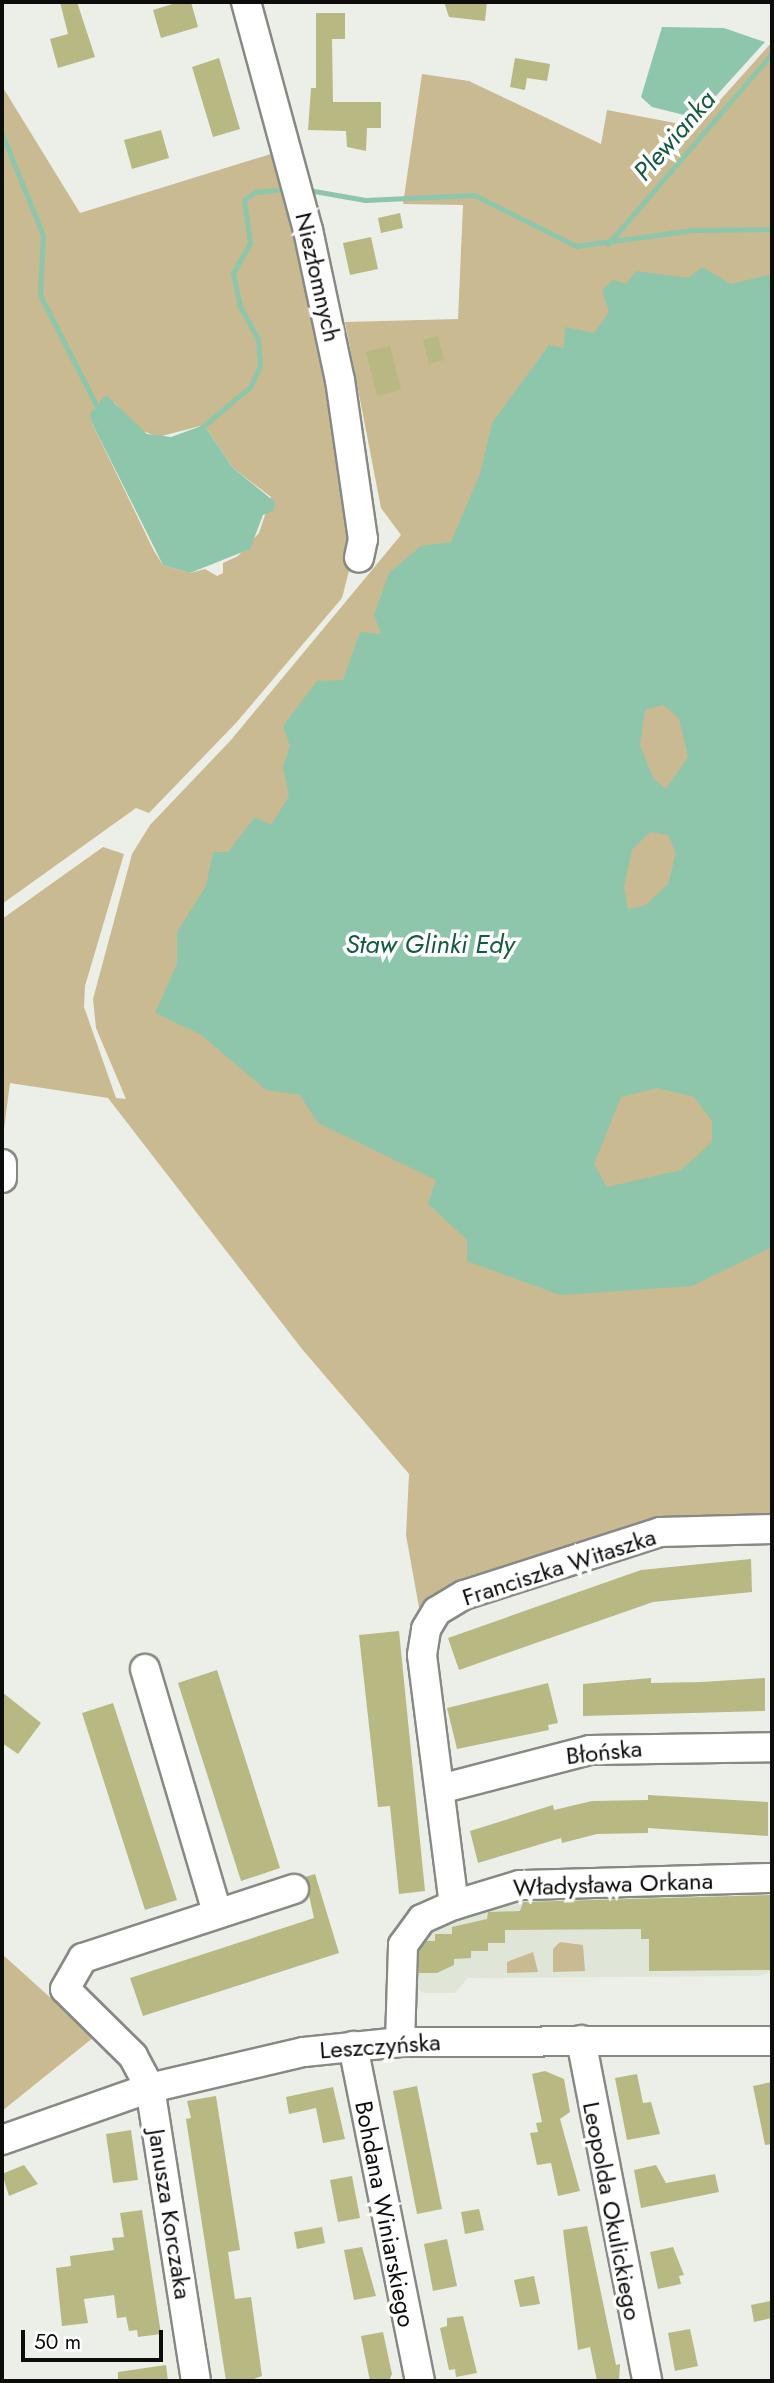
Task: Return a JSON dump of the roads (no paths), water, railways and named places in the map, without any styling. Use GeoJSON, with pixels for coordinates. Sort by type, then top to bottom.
{"type":"FeatureCollection","features":[{"type":"Feature","properties":{"kind":"street","name":"Niezłomnych"},"geometry":{"type":"LineString","coordinates":[[246,2],[303,211],[341,380],[363,539],[359,558]]}},
{"type":"Feature","properties":{"kind":"street"},"geometry":{"type":"LineString","coordinates":[[2,1164],[2,1178]]}},
{"type":"Feature","properties":{"kind":"street","name":"Franciszka Witaszka"},"geometry":{"type":"LineString","coordinates":[[454,1905],[422,1655],[426,1629],[437,1611],[464,1595],[660,1532],[772,1529]]}},
{"type":"Feature","properties":{"kind":"street"},"geometry":{"type":"LineString","coordinates":[[145,1669],[216,1912],[294,1889]]}},
{"type":"Feature","properties":{"kind":"street","name":"Błońska"},"geometry":{"type":"LineString","coordinates":[[440,1788],[590,1750],[772,1747]]}},
{"type":"Feature","properties":{"kind":"street","name":"Władysława Orkana"},"geometry":{"type":"LineString","coordinates":[[400,2042],[403,1945],[422,1919],[454,1905],[532,1884],[772,1878]]}},
{"type":"Feature","properties":{"kind":"street","name":"Janusza Korczaka"},"geometry":{"type":"LineString","coordinates":[[196,2381],[150,2088],[134,2056],[65,1989],[83,1958],[216,1912]]}},
{"type":"Feature","properties":{"kind":"street","name":"Leopolda Okulickiego"},"geometry":{"type":"LineString","coordinates":[[581,2040],[647,2381]]}},
{"type":"Feature","properties":{"kind":"street","name":"Leszczyńska"},"geometry":{"type":"LineString","coordinates":[[2,2140],[150,2088],[250,2062],[352,2046],[400,2042],[772,2041]]}},
{"type":"Feature","properties":{"kind":"street","name":"Bohdana Winiarskiego"},"geometry":{"type":"LineString","coordinates":[[352,2046],[420,2381]]}},
{"type":"Feature","properties":{"kind":"water"},"geometry":{"type":"Polygon","coordinates":[[[662,27],[724,28],[765,42],[696,118],[652,107],[641,97],[662,27]]]}},
{"type":"Feature","properties":{"kind":"water","name":"Staw Glinki Edy"},"geometry":{"type":"Polygon","coordinates":[[[702,267],[731,284],[772,274],[772,1247],[692,1286],[560,1295],[467,1261],[467,1240],[428,1204],[436,1180],[318,1123],[300,1095],[266,1090],[200,1034],[155,1013],[177,964],[177,932],[206,886],[213,852],[228,852],[255,817],[271,825],[289,796],[283,767],[290,746],[283,726],[317,681],[343,680],[360,632],[381,634],[374,615],[389,573],[421,546],[451,542],[480,474],[492,423],[549,345],[564,348],[565,327],[594,333],[609,312],[602,290],[613,280],[626,284],[636,271],[688,278],[702,267]],[[663,705],[645,710],[640,745],[653,778],[666,789],[688,757],[679,718],[663,705]],[[650,832],[632,850],[624,886],[628,909],[646,905],[668,884],[676,853],[668,835],[650,832]],[[657,1088],[621,1097],[594,1164],[607,1187],[681,1170],[712,1142],[712,1121],[694,1097],[657,1088]]]}},
{"type":"Feature","properties":{"kind":"water"},"geometry":{"type":"Polygon","coordinates":[[[106,395],[147,434],[171,437],[204,425],[233,468],[275,502],[273,511],[263,515],[250,549],[190,573],[163,565],[92,423],[90,414],[106,395]]]}},
{"type":"Feature","properties":{"kind":"waterway","name":"Plewianka"},"geometry":{"type":"LineString","coordinates":[[608,244],[772,53]]}},
{"type":"Feature","properties":{"kind":"waterway"},"geometry":{"type":"LineString","coordinates":[[2,134],[43,235],[40,295],[99,411]]}},
{"type":"Feature","properties":{"kind":"waterway"},"geometry":{"type":"LineString","coordinates":[[201,428],[250,387],[260,366],[258,339],[240,306],[233,273],[250,243],[244,200],[255,192],[277,190]]}},
{"type":"Feature","properties":{"kind":"waterway"},"geometry":{"type":"LineString","coordinates":[[314,191],[365,200],[474,195],[576,246],[693,230],[772,229]]}}]}
